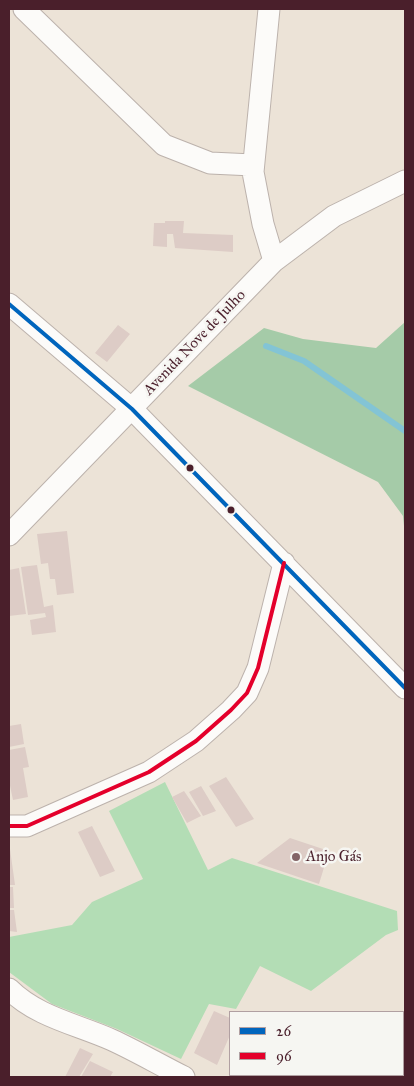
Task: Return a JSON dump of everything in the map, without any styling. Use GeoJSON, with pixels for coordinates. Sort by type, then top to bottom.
{"type":"FeatureCollection","features":[{"type":"Feature","properties":{"kind":"street"},"geometry":{"type":"LineString","coordinates":[[24,9],[164,145],[210,163],[253,166]]}},
{"type":"Feature","properties":{"kind":"street"},"geometry":{"type":"LineString","coordinates":[[269,9],[253,172],[263,224],[274,261]]}},
{"type":"Feature","properties":{"kind":"street","name":"Avenida Nove de Julho"},"geometry":{"type":"LineString","coordinates":[[9,535],[274,261],[334,216],[405,181]]}},
{"type":"Feature","properties":{"kind":"street"},"geometry":{"type":"LineString","coordinates":[[9,304],[132,409],[405,688]]}},
{"type":"Feature","properties":{"kind":"street"},"geometry":{"type":"LineString","coordinates":[[9,826],[27,826],[150,772],[196,741],[232,710],[247,693],[258,668],[284,564]]}},
{"type":"Feature","properties":{"kind":"street"},"geometry":{"type":"LineString","coordinates":[[9,989],[38,1011],[112,1040],[184,1077]]}},
{"type":"Feature","properties":{"kind":"green space"},"geometry":{"type":"Polygon","coordinates":[[[405,322],[405,536],[403,516],[378,482],[188,386],[264,328],[303,339],[376,348],[405,322]]]}},
{"type":"Feature","properties":{"kind":"green space"},"geometry":{"type":"Polygon","coordinates":[[[165,782],[208,870],[232,858],[397,911],[398,930],[386,935],[311,991],[260,966],[236,1009],[209,1004],[181,1059],[117,1029],[52,1004],[9,972],[9,937],[72,925],[92,902],[143,879],[109,811],[165,782]]]}},
{"type":"Feature","properties":{"kind":"building"},"geometry":{"type":"Polygon","coordinates":[[[165,221],[184,221],[183,233],[233,235],[233,252],[175,248],[173,234],[167,234],[167,247],[153,246],[154,223],[165,223],[165,221]]]}},
{"type":"Feature","properties":{"kind":"building"},"geometry":{"type":"Polygon","coordinates":[[[118,325],[130,334],[107,362],[95,353],[118,325]]]}},
{"type":"Feature","properties":{"kind":"building"},"geometry":{"type":"Polygon","coordinates":[[[67,531],[74,593],[57,595],[55,579],[50,579],[48,563],[41,564],[37,534],[67,531]]]}},
{"type":"Feature","properties":{"kind":"building"},"geometry":{"type":"Polygon","coordinates":[[[37,565],[44,607],[53,605],[56,632],[32,635],[30,620],[46,617],[45,613],[28,615],[21,567],[37,565]]]}},
{"type":"Feature","properties":{"kind":"building"},"geometry":{"type":"Polygon","coordinates":[[[19,568],[26,614],[9,616],[9,570],[19,568]]]}},
{"type":"Feature","properties":{"kind":"building"},"geometry":{"type":"Polygon","coordinates":[[[21,724],[24,744],[9,747],[9,726],[21,724]]]}},
{"type":"Feature","properties":{"kind":"building"},"geometry":{"type":"Polygon","coordinates":[[[25,747],[29,767],[23,768],[28,797],[13,800],[9,781],[9,750],[25,747]]]}},
{"type":"Feature","properties":{"kind":"building"},"geometry":{"type":"Polygon","coordinates":[[[226,777],[254,819],[236,827],[209,786],[226,777]]]}},
{"type":"Feature","properties":{"kind":"building"},"geometry":{"type":"Polygon","coordinates":[[[201,786],[216,811],[203,816],[189,792],[201,786]]]}},
{"type":"Feature","properties":{"kind":"building"},"geometry":{"type":"Polygon","coordinates":[[[184,791],[201,816],[187,823],[172,797],[184,791]]]}},
{"type":"Feature","properties":{"kind":"building"},"geometry":{"type":"Polygon","coordinates":[[[92,826],[115,871],[100,877],[78,832],[92,826]]]}},
{"type":"Feature","properties":{"kind":"building","name":"Anjo Gás"},"geometry":{"type":"Polygon","coordinates":[[[290,838],[329,851],[319,884],[257,863],[290,838]]]}},
{"type":"Feature","properties":{"kind":"building"},"geometry":{"type":"Polygon","coordinates":[[[10,849],[15,885],[9,885],[10,849]]]}},
{"type":"Feature","properties":{"kind":"building"},"geometry":{"type":"Polygon","coordinates":[[[9,887],[13,887],[14,908],[9,908],[9,887]]]}},
{"type":"Feature","properties":{"kind":"building"},"geometry":{"type":"Polygon","coordinates":[[[9,910],[14,910],[17,932],[9,931],[9,910]]]}},
{"type":"Feature","properties":{"kind":"building"},"geometry":{"type":"Polygon","coordinates":[[[214,1011],[229,1018],[229,1037],[217,1065],[194,1053],[214,1011]]]}},
{"type":"Feature","properties":{"kind":"building"},"geometry":{"type":"Polygon","coordinates":[[[80,1048],[93,1054],[79,1077],[65,1077],[80,1048]]]}},
{"type":"Feature","properties":{"kind":"building"},"geometry":{"type":"Polygon","coordinates":[[[90,1061],[113,1072],[110,1077],[81,1077],[90,1061]]]}},
{"type":"Feature","properties":{"kind":"waterway"},"geometry":{"type":"LineString","coordinates":[[266,346],[304,361],[405,431]]}},
{"type":"Feature","properties":{"kind":"transit line","name":"26"},"geometry":{"type":"LineString","coordinates":[[9,304],[132,409],[405,688]]}},
{"type":"Feature","properties":{"kind":"transit line","name":"96"},"geometry":{"type":"LineString","coordinates":[[9,826],[27,826],[149,772],[196,741],[231,710],[247,693],[258,668],[284,563]]}},
{"type":"Feature","properties":{"kind":"place","name":"Anjo Gás"},"geometry":{"type":"Point","coordinates":[296,857]}}]}
